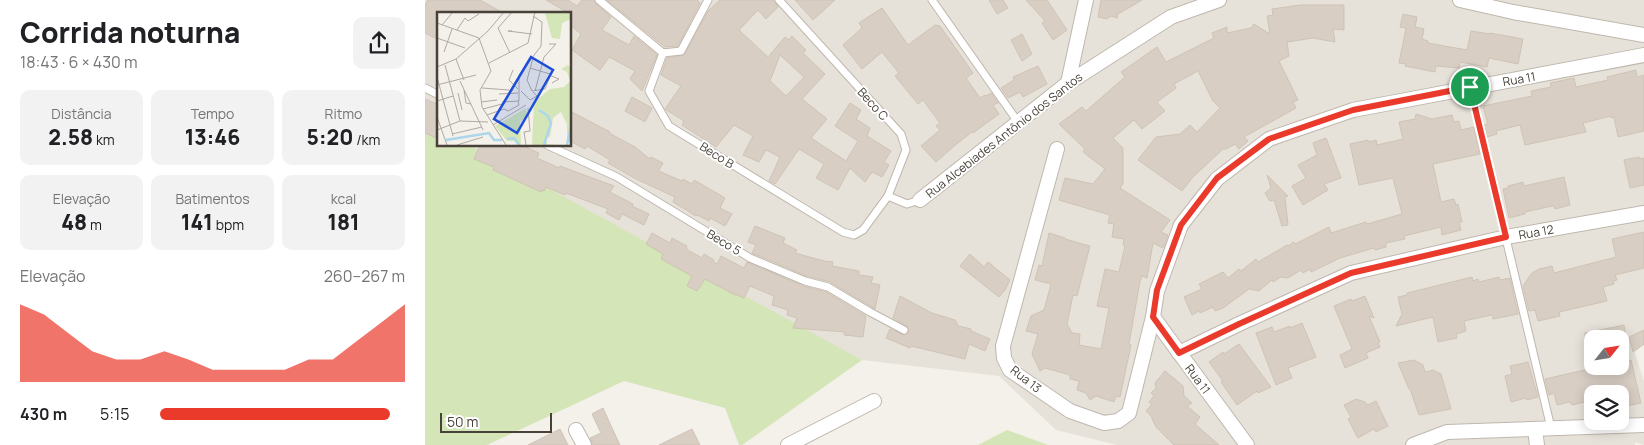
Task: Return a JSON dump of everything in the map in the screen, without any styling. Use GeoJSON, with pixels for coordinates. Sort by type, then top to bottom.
{"type":"FeatureCollection","features":[{"type":"Feature","properties":{"kind":"street"},"geometry":{"type":"LineString","coordinates":[[1068,83],[1085,0]]}},
{"type":"Feature","properties":{"kind":"street","name":"Rua Alcebiades Antônio dos Santos"},"geometry":{"type":"LineString","coordinates":[[919,200],[1068,83],[1171,16],[1219,0]]}},
{"type":"Feature","properties":{"kind":"street"},"geometry":{"type":"LineString","coordinates":[[1460,0],[1513,12],[1644,35]]}},
{"type":"Feature","properties":{"kind":"street","name":"Rua 11"},"geometry":{"type":"LineString","coordinates":[[1247,445],[1153,317],[1157,290],[1181,225],[1217,178],[1269,139],[1353,110],[1644,55]]}},
{"type":"Feature","properties":{"kind":"street","name":"Rua 13"},"geometry":{"type":"LineString","coordinates":[[1057,149],[1003,346],[1004,358],[1010,370],[1069,411],[1104,423],[1118,422],[1129,413],[1153,317]]}},
{"type":"Feature","properties":{"kind":"street","name":"Rua 12"},"geometry":{"type":"LineString","coordinates":[[1179,353],[1351,273],[1506,237],[1644,213]]}},
{"type":"Feature","properties":{"kind":"street"},"geometry":{"type":"LineString","coordinates":[[788,445],[874,401]]}},
{"type":"Feature","properties":{"kind":"street"},"geometry":{"type":"LineString","coordinates":[[1413,445],[1447,432],[1644,425]]}},
{"type":"Feature","properties":{"kind":"street"},"geometry":{"type":"LineString","coordinates":[[1535,429],[1537,445]]}},
{"type":"Feature","properties":{"kind":"street"},"geometry":{"type":"LineString","coordinates":[[576,430],[584,445]]}},
{"type":"Feature","properties":{"kind":"lane"},"geometry":{"type":"LineString","coordinates":[[599,0],[663,53],[681,51],[708,0]]}},
{"type":"Feature","properties":{"kind":"lane","name":"Beco C"},"geometry":{"type":"LineString","coordinates":[[779,0],[901,134],[905,150],[888,196]]}},
{"type":"Feature","properties":{"kind":"lane"},"geometry":{"type":"LineString","coordinates":[[932,0],[1018,122]]}},
{"type":"Feature","properties":{"kind":"lane","name":"Beco B"},"geometry":{"type":"LineString","coordinates":[[663,53],[649,91],[669,126],[843,232],[854,235],[863,230],[888,196]]}},
{"type":"Feature","properties":{"kind":"lane"},"geometry":{"type":"LineString","coordinates":[[1470,87],[1551,428]]}},
{"type":"Feature","properties":{"kind":"lane"},"geometry":{"type":"LineString","coordinates":[[425,88],[437,94]]}},
{"type":"Feature","properties":{"kind":"lane","name":"Beco 5"},"geometry":{"type":"LineString","coordinates":[[549,146],[617,177],[751,258],[805,281],[828,287],[904,330]]}},
{"type":"Feature","properties":{"kind":"lane"},"geometry":{"type":"LineString","coordinates":[[888,196],[907,204],[919,200]]}},
{"type":"Feature","properties":{"kind":"shaded area"},"geometry":{"type":"Polygon","coordinates":[[[425,0],[1644,0],[1644,345],[1634,351],[1644,381],[1644,445],[1635,442],[1635,445],[1117,445],[1056,430],[999,376],[862,360],[449,146],[571,146],[571,12],[437,12],[437,138],[425,130],[425,0]]]}},
{"type":"Feature","properties":{"kind":"green space"},"geometry":{"type":"Polygon","coordinates":[[[425,121],[437,127],[437,146],[471,146],[862,360],[742,445],[739,445],[725,408],[624,381],[487,445],[425,445],[425,121]]]}},
{"type":"Feature","properties":{"kind":"green space"},"geometry":{"type":"Polygon","coordinates":[[[1007,430],[1048,445],[978,445],[1007,430]]]}},
{"type":"Feature","properties":{"kind":"building"},"geometry":{"type":"Polygon","coordinates":[[[428,0],[480,0],[501,12],[437,12],[437,39],[425,33],[425,5],[428,0]]]}},
{"type":"Feature","properties":{"kind":"building"},"geometry":{"type":"Polygon","coordinates":[[[546,0],[568,0],[577,6],[582,0],[594,0],[611,17],[602,30],[629,45],[634,36],[657,55],[642,91],[630,79],[635,71],[609,57],[600,70],[572,50],[581,34],[571,26],[571,12],[567,12],[546,0]]]}},
{"type":"Feature","properties":{"kind":"building"},"geometry":{"type":"Polygon","coordinates":[[[607,0],[697,0],[700,3],[678,46],[665,47],[607,0]]]}},
{"type":"Feature","properties":{"kind":"building"},"geometry":{"type":"Polygon","coordinates":[[[720,0],[774,0],[778,7],[766,19],[758,10],[739,30],[768,57],[785,37],[789,40],[792,36],[806,50],[803,53],[825,74],[802,99],[827,119],[811,138],[846,161],[858,141],[835,126],[850,103],[861,110],[856,119],[870,128],[867,136],[891,151],[884,162],[889,165],[882,177],[872,172],[865,182],[850,168],[838,190],[816,178],[824,164],[799,149],[775,184],[769,181],[780,157],[766,150],[759,162],[743,155],[753,136],[734,125],[716,147],[682,125],[684,121],[665,109],[681,86],[661,75],[667,58],[684,55],[708,11],[720,0]],[[780,55],[770,81],[786,96],[804,77],[780,55]]]}},
{"type":"Feature","properties":{"kind":"building"},"geometry":{"type":"Polygon","coordinates":[[[795,0],[835,0],[813,20],[795,0]]]}},
{"type":"Feature","properties":{"kind":"building"},"geometry":{"type":"Polygon","coordinates":[[[989,0],[1003,0],[1008,8],[997,14],[989,0]]]}},
{"type":"Feature","properties":{"kind":"building"},"geometry":{"type":"Polygon","coordinates":[[[1026,0],[1047,0],[1067,30],[1053,40],[1042,23],[1045,21],[1026,0]]]}},
{"type":"Feature","properties":{"kind":"building"},"geometry":{"type":"Polygon","coordinates":[[[1101,0],[1142,0],[1118,13],[1117,18],[1111,16],[1107,19],[1098,17],[1101,0]]]}},
{"type":"Feature","properties":{"kind":"building"},"geometry":{"type":"Polygon","coordinates":[[[1300,5],[1344,5],[1344,30],[1333,29],[1335,42],[1313,38],[1287,42],[1289,56],[1279,61],[1298,100],[1293,102],[1296,108],[1244,137],[1248,141],[1239,149],[1235,144],[1223,149],[1193,177],[1182,191],[1138,160],[1156,137],[1180,134],[1190,125],[1197,132],[1220,108],[1213,101],[1198,71],[1174,84],[1176,88],[1157,102],[1165,111],[1142,129],[1134,120],[1113,138],[1123,148],[1123,184],[1120,188],[1170,220],[1161,232],[1168,235],[1163,248],[1153,243],[1147,278],[1142,276],[1140,281],[1129,344],[1131,345],[1120,397],[1116,396],[1114,402],[1096,396],[1090,400],[1086,393],[1077,390],[1079,381],[1070,379],[1070,375],[1045,368],[1040,371],[1032,354],[1038,334],[1026,331],[1031,316],[1044,310],[1051,284],[1035,280],[1039,265],[1042,266],[1049,233],[1090,246],[1077,296],[1073,295],[1067,324],[1072,333],[1080,334],[1079,345],[1101,349],[1109,308],[1097,306],[1105,269],[1119,272],[1125,246],[1123,245],[1124,239],[1112,237],[1114,224],[1108,223],[1110,215],[1059,200],[1065,178],[1093,184],[1105,169],[1083,152],[1085,149],[1059,124],[1082,107],[1086,111],[1125,77],[1121,72],[1157,47],[1166,62],[1214,38],[1212,33],[1227,27],[1227,33],[1251,28],[1254,24],[1270,34],[1267,16],[1273,15],[1272,9],[1300,5]]]}},
{"type":"Feature","properties":{"kind":"building"},"geometry":{"type":"Polygon","coordinates":[[[882,8],[908,45],[935,25],[940,26],[973,73],[966,78],[980,98],[991,93],[998,103],[993,105],[999,114],[973,133],[973,131],[936,162],[921,146],[940,130],[936,126],[940,123],[923,100],[918,104],[895,76],[899,73],[882,52],[862,69],[843,45],[862,28],[859,23],[882,8]]]}},
{"type":"Feature","properties":{"kind":"building"},"geometry":{"type":"Polygon","coordinates":[[[1403,14],[1417,17],[1415,27],[1424,29],[1422,39],[1428,41],[1428,43],[1467,50],[1471,31],[1523,39],[1518,64],[1489,58],[1487,67],[1460,62],[1459,68],[1436,66],[1435,72],[1405,66],[1406,64],[1399,63],[1406,28],[1400,27],[1403,14]]]}},
{"type":"Feature","properties":{"kind":"building"},"geometry":{"type":"Polygon","coordinates":[[[1022,34],[1032,54],[1022,61],[1011,40],[1022,34]]]}},
{"type":"Feature","properties":{"kind":"building"},"geometry":{"type":"Polygon","coordinates":[[[1038,66],[1047,84],[1023,97],[1020,92],[1008,98],[1001,88],[1014,80],[1013,77],[1038,66]]]}},
{"type":"Feature","properties":{"kind":"building"},"geometry":{"type":"Polygon","coordinates":[[[1636,70],[1637,77],[1644,75],[1644,131],[1618,137],[1614,117],[1611,118],[1611,116],[1583,123],[1586,132],[1525,145],[1520,125],[1496,131],[1497,134],[1487,137],[1484,125],[1488,124],[1483,106],[1532,96],[1531,91],[1551,87],[1550,83],[1574,78],[1576,87],[1608,80],[1607,77],[1636,70]]]}},
{"type":"Feature","properties":{"kind":"building"},"geometry":{"type":"Polygon","coordinates":[[[632,97],[652,108],[645,122],[625,111],[632,97]]]}},
{"type":"Feature","properties":{"kind":"building"},"geometry":{"type":"Polygon","coordinates":[[[425,99],[437,104],[437,138],[425,133],[425,99]]]}},
{"type":"Feature","properties":{"kind":"building"},"geometry":{"type":"Polygon","coordinates":[[[571,112],[635,147],[650,159],[651,157],[663,163],[659,170],[661,172],[692,184],[694,180],[725,198],[720,208],[732,214],[725,226],[710,218],[709,221],[696,216],[673,202],[675,197],[636,179],[608,163],[610,160],[587,146],[585,149],[571,142],[571,112]]]}},
{"type":"Feature","properties":{"kind":"building"},"geometry":{"type":"Polygon","coordinates":[[[1416,114],[1432,119],[1452,115],[1454,122],[1459,121],[1461,130],[1474,127],[1480,154],[1433,164],[1441,202],[1454,199],[1456,205],[1458,204],[1462,222],[1459,222],[1461,230],[1442,235],[1441,227],[1404,236],[1405,239],[1386,243],[1386,247],[1375,250],[1374,248],[1340,258],[1311,272],[1310,269],[1303,273],[1301,270],[1288,278],[1281,277],[1273,282],[1272,280],[1259,291],[1249,289],[1223,308],[1215,311],[1213,307],[1192,315],[1184,297],[1202,289],[1199,284],[1223,272],[1228,278],[1239,269],[1241,271],[1256,259],[1258,262],[1287,245],[1294,242],[1295,244],[1329,227],[1331,233],[1366,222],[1367,224],[1402,214],[1393,178],[1359,185],[1350,144],[1376,140],[1377,145],[1403,139],[1399,122],[1415,119],[1416,114]]]}},
{"type":"Feature","properties":{"kind":"building"},"geometry":{"type":"Polygon","coordinates":[[[1326,138],[1341,178],[1324,184],[1328,190],[1303,205],[1292,186],[1306,178],[1298,165],[1317,155],[1313,143],[1326,138]]]}},
{"type":"Feature","properties":{"kind":"building"},"geometry":{"type":"Polygon","coordinates":[[[480,146],[523,146],[539,153],[537,158],[559,168],[560,166],[614,186],[610,192],[649,214],[644,225],[622,214],[619,220],[606,213],[608,209],[546,187],[541,192],[493,170],[494,167],[474,159],[480,146]]]}},
{"type":"Feature","properties":{"kind":"building"},"geometry":{"type":"Polygon","coordinates":[[[1639,157],[1640,159],[1644,158],[1644,185],[1630,188],[1624,160],[1639,157]]]}},
{"type":"Feature","properties":{"kind":"building"},"geometry":{"type":"Polygon","coordinates":[[[1267,175],[1288,196],[1285,197],[1288,225],[1282,226],[1274,200],[1270,201],[1265,193],[1271,188],[1267,175]]]}},
{"type":"Feature","properties":{"kind":"building"},"geometry":{"type":"Polygon","coordinates":[[[1564,177],[1570,205],[1555,209],[1554,206],[1547,207],[1509,218],[1503,189],[1523,182],[1524,186],[1564,177]]]}},
{"type":"Feature","properties":{"kind":"building"},"geometry":{"type":"Polygon","coordinates":[[[755,226],[785,238],[783,243],[797,250],[795,253],[833,262],[832,266],[859,271],[859,275],[873,277],[871,283],[880,285],[875,309],[830,282],[807,276],[752,253],[756,245],[748,242],[755,226]]]}},
{"type":"Feature","properties":{"kind":"building"},"geometry":{"type":"Polygon","coordinates":[[[1644,232],[1644,268],[1615,275],[1617,280],[1613,281],[1614,284],[1603,287],[1607,301],[1559,312],[1560,316],[1538,321],[1535,310],[1529,311],[1523,286],[1532,273],[1552,266],[1554,273],[1616,257],[1612,239],[1644,232]]]}},
{"type":"Feature","properties":{"kind":"building"},"geometry":{"type":"Polygon","coordinates":[[[652,233],[670,243],[672,238],[687,246],[686,249],[702,258],[704,254],[717,264],[721,256],[744,268],[747,262],[803,286],[826,292],[866,316],[863,337],[844,335],[845,332],[793,328],[797,318],[787,315],[788,310],[772,305],[774,296],[750,286],[744,298],[705,279],[697,291],[687,286],[692,276],[661,259],[663,254],[646,244],[652,233]]]}},
{"type":"Feature","properties":{"kind":"building"},"geometry":{"type":"Polygon","coordinates":[[[970,254],[984,267],[988,262],[1010,280],[999,297],[960,266],[970,254]]]}},
{"type":"Feature","properties":{"kind":"building"},"geometry":{"type":"Polygon","coordinates":[[[1472,277],[1473,281],[1478,279],[1479,282],[1499,277],[1500,280],[1510,278],[1518,314],[1493,319],[1492,315],[1464,321],[1466,331],[1456,334],[1457,338],[1438,342],[1433,317],[1396,326],[1402,314],[1398,297],[1407,295],[1407,293],[1472,277]]]}},
{"type":"Feature","properties":{"kind":"building"},"geometry":{"type":"Polygon","coordinates":[[[900,296],[932,313],[955,320],[958,326],[971,329],[971,331],[990,339],[985,351],[969,344],[965,359],[911,346],[910,348],[886,338],[890,329],[904,335],[909,332],[907,326],[893,318],[900,296]]]}},
{"type":"Feature","properties":{"kind":"building"},"geometry":{"type":"Polygon","coordinates":[[[1365,296],[1374,318],[1369,316],[1380,342],[1378,343],[1380,347],[1366,353],[1368,358],[1345,368],[1340,355],[1352,349],[1334,306],[1365,296]]]}},
{"type":"Feature","properties":{"kind":"building"},"geometry":{"type":"Polygon","coordinates":[[[1302,323],[1316,357],[1288,368],[1292,378],[1276,385],[1256,333],[1272,327],[1274,332],[1302,323]]]}},
{"type":"Feature","properties":{"kind":"building"},"geometry":{"type":"Polygon","coordinates":[[[1624,325],[1625,330],[1600,330],[1624,325]]]}},
{"type":"Feature","properties":{"kind":"building"},"geometry":{"type":"Polygon","coordinates":[[[1644,330],[1644,344],[1633,352],[1629,337],[1644,330]]]}},
{"type":"Feature","properties":{"kind":"building"},"geometry":{"type":"Polygon","coordinates":[[[1239,344],[1271,387],[1258,393],[1257,391],[1237,405],[1209,362],[1239,344]]]}},
{"type":"Feature","properties":{"kind":"building"},"geometry":{"type":"Polygon","coordinates":[[[1414,360],[1423,365],[1425,372],[1433,370],[1441,374],[1451,409],[1419,415],[1398,363],[1414,360]]]}},
{"type":"Feature","properties":{"kind":"building"},"geometry":{"type":"Polygon","coordinates":[[[1631,360],[1641,403],[1629,405],[1629,385],[1584,385],[1584,402],[1572,405],[1570,402],[1557,405],[1554,393],[1549,395],[1545,379],[1584,370],[1584,375],[1629,375],[1629,361],[1631,360]]]}},
{"type":"Feature","properties":{"kind":"building"},"geometry":{"type":"Polygon","coordinates":[[[1528,362],[1538,397],[1511,402],[1505,376],[1512,374],[1510,366],[1528,362]]]}},
{"type":"Feature","properties":{"kind":"building"},"geometry":{"type":"Polygon","coordinates":[[[1165,371],[1183,386],[1184,396],[1192,403],[1187,406],[1200,417],[1195,424],[1219,445],[1174,445],[1156,427],[1151,416],[1146,411],[1152,404],[1149,402],[1154,396],[1151,393],[1156,388],[1155,383],[1165,371]]]}},
{"type":"Feature","properties":{"kind":"building"},"geometry":{"type":"Polygon","coordinates":[[[1356,399],[1368,405],[1376,401],[1388,426],[1376,432],[1374,429],[1358,438],[1348,419],[1351,417],[1344,405],[1356,399]]]}},
{"type":"Feature","properties":{"kind":"building"},"geometry":{"type":"Polygon","coordinates":[[[603,408],[620,445],[593,445],[590,438],[601,433],[592,414],[603,408]]]}},
{"type":"Feature","properties":{"kind":"building"},"geometry":{"type":"Polygon","coordinates":[[[560,429],[568,445],[528,445],[560,429]]]}},
{"type":"Feature","properties":{"kind":"building"},"geometry":{"type":"Polygon","coordinates":[[[692,429],[700,445],[659,445],[692,429]]]}},
{"type":"Feature","properties":{"kind":"route"},"geometry":{"type":"LineString","coordinates":[[1470,87],[1506,237],[1351,273],[1179,353],[1153,317],[1157,290],[1181,225],[1217,178],[1269,139],[1353,110],[1470,87]]}}]}
